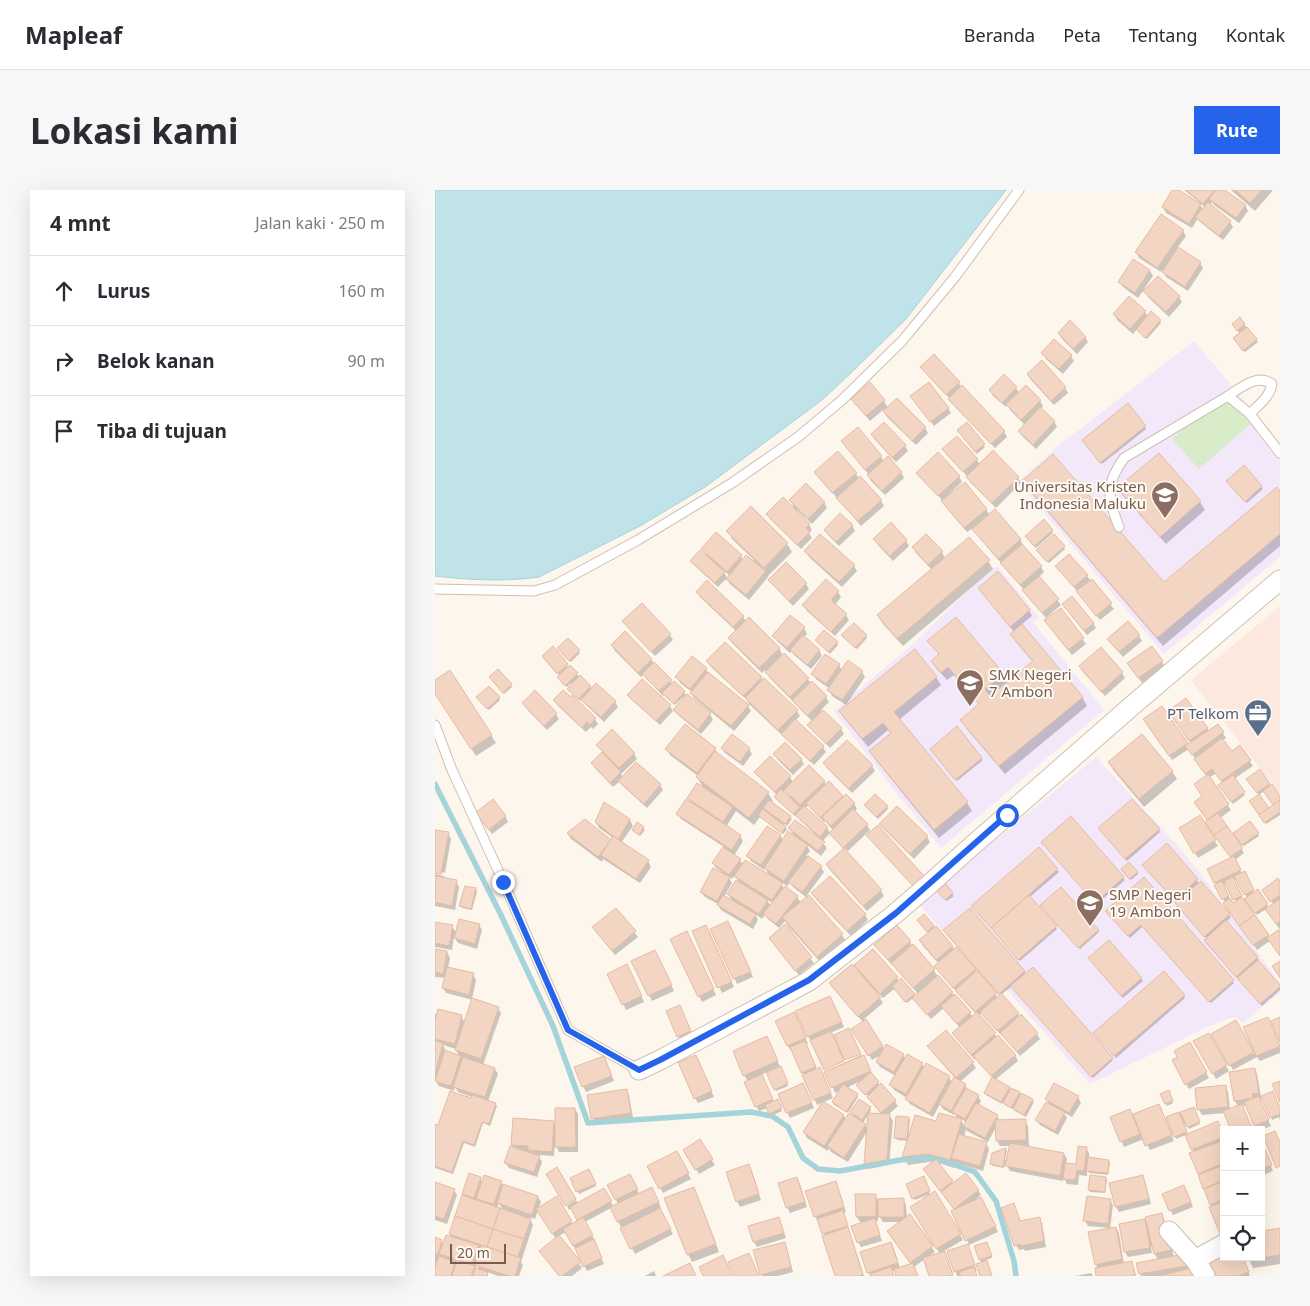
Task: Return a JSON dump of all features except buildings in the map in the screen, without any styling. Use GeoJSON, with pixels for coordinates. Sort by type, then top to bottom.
{"type":"FeatureCollection","features":[{"type":"Feature","properties":{"kind":"street"},"geometry":{"type":"LineString","coordinates":[[639,1070],[781,996],[809,980],[837,959],[896,913],[1134,704],[1280,580]]}},
{"type":"Feature","properties":{"kind":"street"},"geometry":{"type":"LineString","coordinates":[[1169,1231],[1200,1269]]}},
{"type":"Feature","properties":{"kind":"street"},"geometry":{"type":"LineString","coordinates":[[1200,1269],[1202,1256],[1220,1246]]}},
{"type":"Feature","properties":{"kind":"lane"},"geometry":{"type":"LineString","coordinates":[[435,589],[534,591],[555,585],[638,540],[733,483],[798,437],[842,400],[902,342],[955,277],[1019,190]]}},
{"type":"Feature","properties":{"kind":"lane"},"geometry":{"type":"LineString","coordinates":[[1119,528],[1110,504],[1110,487],[1115,469],[1124,458],[1243,385],[1255,380],[1267,380],[1271,384],[1271,389],[1250,414]]}},
{"type":"Feature","properties":{"kind":"lane"},"geometry":{"type":"LineString","coordinates":[[1227,396],[1250,414],[1280,453]]}},
{"type":"Feature","properties":{"kind":"lane"},"geometry":{"type":"LineString","coordinates":[[435,725],[452,770],[568,1030],[639,1070]]}},
{"type":"Feature","properties":{"kind":"shaded area","name":"Universitas Kristen Indonesia Maluku"},"geometry":{"type":"Polygon","coordinates":[[[1194,341],[1280,443],[1280,557],[1164,654],[1018,482],[1053,450],[1194,341]]]}},
{"type":"Feature","properties":{"kind":"shaded area","name":"SMK Negeri 7 Ambon"},"geometry":{"type":"Polygon","coordinates":[[[997,566],[1039,617],[1033,622],[1104,710],[941,848],[834,711],[913,644],[977,582],[997,566]]]}},
{"type":"Feature","properties":{"kind":"shaded area","name":"PT Telkom"},"geometry":{"type":"Polygon","coordinates":[[[1280,606],[1280,794],[1191,680],[1280,606]]]}},
{"type":"Feature","properties":{"kind":"shaded area","name":"SMP Negeri 19 Ambon"},"geometry":{"type":"Polygon","coordinates":[[[1096,757],[1179,847],[1212,889],[1280,983],[1280,992],[1243,1023],[1235,1017],[1218,1022],[1090,1084],[1006,989],[999,995],[917,902],[959,866],[1008,830],[1096,757]]]}},
{"type":"Feature","properties":{"kind":"green space"},"geometry":{"type":"Polygon","coordinates":[[[1228,389],[1256,419],[1199,469],[1172,439],[1228,389]]]}},
{"type":"Feature","properties":{"kind":"water"},"geometry":{"type":"Polygon","coordinates":[[[435,190],[1006,190],[906,319],[822,400],[705,487],[640,526],[539,577],[500,580],[435,576],[435,190]]]}},
{"type":"Feature","properties":{"kind":"waterway"},"geometry":{"type":"LineString","coordinates":[[435,784],[500,913],[553,1026],[588,1123],[751,1112],[772,1116],[788,1127],[803,1158],[818,1169],[840,1171],[900,1160],[923,1158],[938,1159],[975,1172],[996,1201],[1014,1261],[1016,1276]]}},
{"type":"Feature","properties":{"kind":"place","name":"Universitas Kristen Indonesia Maluku"},"geometry":{"type":"Point","coordinates":[1165,519]}},
{"type":"Feature","properties":{"kind":"place","name":"SMK Negeri 7 Ambon"},"geometry":{"type":"Point","coordinates":[970,707]}},
{"type":"Feature","properties":{"kind":"place","name":"PT Telkom"},"geometry":{"type":"Point","coordinates":[1258,737]}},
{"type":"Feature","properties":{"kind":"place","name":"SMP Negeri 19 Ambon"},"geometry":{"type":"Point","coordinates":[1090,927]}},
{"type":"Feature","properties":{"kind":"route"},"geometry":{"type":"LineString","coordinates":[[503,882],[568,1030],[639,1070],[809,980],[896,913],[1007,815]]}}]}
